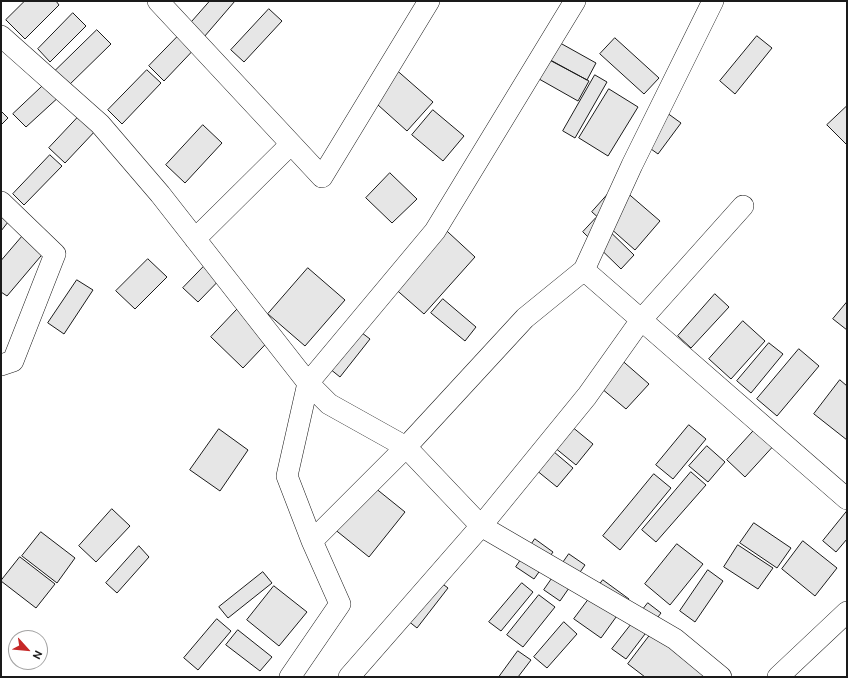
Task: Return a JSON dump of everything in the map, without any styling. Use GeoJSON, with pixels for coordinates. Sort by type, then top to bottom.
{"type":"FeatureCollection","features":[{"type":"Feature","properties":{"kind":"street"},"geometry":{"type":"LineString","coordinates":[[158,1],[322,177],[429,1]]}},
{"type":"Feature","properties":{"kind":"street"},"geometry":{"type":"LineString","coordinates":[[290,677],[340,604],[312,541],[287,476],[308,383],[435,231],[575,1]]}},
{"type":"Feature","properties":{"kind":"street"},"geometry":{"type":"LineString","coordinates":[[312,541],[406,447],[525,318],[584,270],[632,165],[713,1]]}},
{"type":"Feature","properties":{"kind":"street"},"geometry":{"type":"LineString","coordinates":[[1,36],[100,124],[160,194],[308,383],[329,404],[406,447],[481,526],[675,639],[721,677]]}},
{"type":"Feature","properties":{"kind":"street"},"geometry":{"type":"LineString","coordinates":[[195,239],[291,144]]}},
{"type":"Feature","properties":{"kind":"street"},"geometry":{"type":"LineString","coordinates":[[1,202],[55,254],[12,361],[1,365]]}},
{"type":"Feature","properties":{"kind":"street"},"geometry":{"type":"LineString","coordinates":[[349,677],[481,526],[587,396],[641,320],[743,206]]}},
{"type":"Feature","properties":{"kind":"street"},"geometry":{"type":"LineString","coordinates":[[584,270],[847,499]]}},
{"type":"Feature","properties":{"kind":"street"},"geometry":{"type":"LineString","coordinates":[[778,677],[847,612]]}},
{"type":"Feature","properties":{"kind":"building"},"geometry":{"type":"Polygon","coordinates":[[[25,1],[56,1],[59,5],[25,39],[6,20],[25,1]]]}},
{"type":"Feature","properties":{"kind":"building"},"geometry":{"type":"Polygon","coordinates":[[[210,1],[235,1],[204,37],[189,25],[210,1]]]}},
{"type":"Feature","properties":{"kind":"building"},"geometry":{"type":"Polygon","coordinates":[[[269,9],[282,21],[244,62],[231,50],[269,9]]]}},
{"type":"Feature","properties":{"kind":"building"},"geometry":{"type":"Polygon","coordinates":[[[73,13],[86,26],[50,62],[38,49],[73,13]]]}},
{"type":"Feature","properties":{"kind":"building"},"geometry":{"type":"Polygon","coordinates":[[[186,28],[201,42],[164,81],[149,66],[186,28]]]}},
{"type":"Feature","properties":{"kind":"building"},"geometry":{"type":"Polygon","coordinates":[[[97,30],[111,44],[67,87],[53,73],[97,30]]]}},
{"type":"Feature","properties":{"kind":"building"},"geometry":{"type":"Polygon","coordinates":[[[757,36],[772,48],[735,94],[720,81],[757,36]]]}},
{"type":"Feature","properties":{"kind":"building"},"geometry":{"type":"Polygon","coordinates":[[[615,38],[659,78],[644,94],[600,54],[615,38]]]}},
{"type":"Feature","properties":{"kind":"building"},"geometry":{"type":"Polygon","coordinates":[[[553,39],[596,63],[587,80],[543,56],[553,39]]]}},
{"type":"Feature","properties":{"kind":"building"},"geometry":{"type":"Polygon","coordinates":[[[542,56],[589,81],[578,101],[532,75],[542,56]]]}},
{"type":"Feature","properties":{"kind":"building"},"geometry":{"type":"Polygon","coordinates":[[[393,67],[433,102],[407,131],[368,96],[393,67]]]}},
{"type":"Feature","properties":{"kind":"building"},"geometry":{"type":"Polygon","coordinates":[[[147,70],[161,83],[122,124],[108,110],[147,70]]]}},
{"type":"Feature","properties":{"kind":"building"},"geometry":{"type":"Polygon","coordinates":[[[595,75],[607,82],[575,138],[563,131],[595,75]]]}},
{"type":"Feature","properties":{"kind":"building"},"geometry":{"type":"Polygon","coordinates":[[[48,81],[61,95],[26,127],[13,114],[48,81]]]}},
{"type":"Feature","properties":{"kind":"building"},"geometry":{"type":"Polygon","coordinates":[[[609,89],[638,107],[608,156],[579,138],[609,89]]]}},
{"type":"Feature","properties":{"kind":"building"},"geometry":{"type":"Polygon","coordinates":[[[847,106],[847,145],[827,125],[847,106]]]}},
{"type":"Feature","properties":{"kind":"building"},"geometry":{"type":"Polygon","coordinates":[[[433,110],[464,136],[443,161],[412,135],[433,110]]]}},
{"type":"Feature","properties":{"kind":"building"},"geometry":{"type":"Polygon","coordinates":[[[663,110],[681,123],[658,154],[640,141],[663,110]]]}},
{"type":"Feature","properties":{"kind":"building"},"geometry":{"type":"Polygon","coordinates":[[[1,111],[8,118],[1,125],[1,111]]]}},
{"type":"Feature","properties":{"kind":"building"},"geometry":{"type":"Polygon","coordinates":[[[81,114],[97,129],[65,163],[49,148],[81,114]]]}},
{"type":"Feature","properties":{"kind":"building"},"geometry":{"type":"Polygon","coordinates":[[[203,125],[222,143],[185,183],[166,165],[203,125]]]}},
{"type":"Feature","properties":{"kind":"building"},"geometry":{"type":"Polygon","coordinates":[[[50,155],[62,166],[24,205],[13,194],[50,155]]]}},
{"type":"Feature","properties":{"kind":"building"},"geometry":{"type":"Polygon","coordinates":[[[390,173],[417,199],[392,223],[366,198],[390,173]]]}},
{"type":"Feature","properties":{"kind":"building"},"geometry":{"type":"Polygon","coordinates":[[[617,184],[660,221],[635,250],[592,212],[617,184]]]}},
{"type":"Feature","properties":{"kind":"building"},"geometry":{"type":"Polygon","coordinates":[[[1,208],[12,217],[1,231],[1,208]]]}},
{"type":"Feature","properties":{"kind":"building"},"geometry":{"type":"Polygon","coordinates":[[[596,218],[634,255],[621,269],[583,232],[596,218]]]}},
{"type":"Feature","properties":{"kind":"building"},"geometry":{"type":"Polygon","coordinates":[[[436,221],[475,257],[424,314],[384,279],[436,221]]]}},
{"type":"Feature","properties":{"kind":"building"},"geometry":{"type":"Polygon","coordinates":[[[26,232],[46,250],[7,296],[1,292],[1,261],[26,232]]]}},
{"type":"Feature","properties":{"kind":"building"},"geometry":{"type":"Polygon","coordinates":[[[215,255],[230,269],[198,302],[183,288],[215,255]]]}},
{"type":"Feature","properties":{"kind":"building"},"geometry":{"type":"Polygon","coordinates":[[[148,259],[167,277],[135,309],[116,291],[148,259]]]}},
{"type":"Feature","properties":{"kind":"building"},"geometry":{"type":"Polygon","coordinates":[[[308,268],[345,300],[305,346],[268,314],[308,268]]]}},
{"type":"Feature","properties":{"kind":"building"},"geometry":{"type":"Polygon","coordinates":[[[77,280],[93,290],[64,334],[48,323],[77,280]]]}},
{"type":"Feature","properties":{"kind":"building"},"geometry":{"type":"Polygon","coordinates":[[[715,294],[729,307],[691,348],[678,336],[715,294]]]}},
{"type":"Feature","properties":{"kind":"building"},"geometry":{"type":"Polygon","coordinates":[[[247,299],[279,330],[243,368],[211,337],[247,299]]]}},
{"type":"Feature","properties":{"kind":"building"},"geometry":{"type":"Polygon","coordinates":[[[443,299],[476,327],[465,341],[431,313],[443,299]]]}},
{"type":"Feature","properties":{"kind":"building"},"geometry":{"type":"Polygon","coordinates":[[[847,302],[847,330],[833,319],[847,302]]]}},
{"type":"Feature","properties":{"kind":"building"},"geometry":{"type":"Polygon","coordinates":[[[743,321],[765,341],[731,379],[709,359],[743,321]]]}},
{"type":"Feature","properties":{"kind":"building"},"geometry":{"type":"Polygon","coordinates":[[[349,323],[370,339],[340,377],[319,360],[349,323]]]}},
{"type":"Feature","properties":{"kind":"building"},"geometry":{"type":"Polygon","coordinates":[[[769,343],[783,354],[751,393],[737,381],[769,343]]]}},
{"type":"Feature","properties":{"kind":"building"},"geometry":{"type":"Polygon","coordinates":[[[799,349],[819,366],[777,416],[757,399],[799,349]]]}},
{"type":"Feature","properties":{"kind":"building"},"geometry":{"type":"Polygon","coordinates":[[[618,357],[649,384],[626,409],[595,383],[618,357]]]}},
{"type":"Feature","properties":{"kind":"building"},"geometry":{"type":"Polygon","coordinates":[[[840,380],[847,386],[847,440],[814,414],[840,380]]]}},
{"type":"Feature","properties":{"kind":"building"},"geometry":{"type":"Polygon","coordinates":[[[560,417],[593,444],[576,465],[543,438],[560,417]]]}},
{"type":"Feature","properties":{"kind":"building"},"geometry":{"type":"Polygon","coordinates":[[[689,425],[706,439],[673,479],[656,465],[689,425]]]}},
{"type":"Feature","properties":{"kind":"building"},"geometry":{"type":"Polygon","coordinates":[[[758,426],[777,442],[745,477],[727,460],[758,426]]]}},
{"type":"Feature","properties":{"kind":"building"},"geometry":{"type":"Polygon","coordinates":[[[219,429],[248,450],[220,491],[190,470],[219,429]]]}},
{"type":"Feature","properties":{"kind":"building"},"geometry":{"type":"Polygon","coordinates":[[[541,441],[573,468],[557,487],[525,461],[541,441]]]}},
{"type":"Feature","properties":{"kind":"building"},"geometry":{"type":"Polygon","coordinates":[[[707,446],[725,462],[708,482],[689,466],[707,446]]]}},
{"type":"Feature","properties":{"kind":"building"},"geometry":{"type":"Polygon","coordinates":[[[691,472],[706,485],[656,542],[642,530],[691,472]]]}},
{"type":"Feature","properties":{"kind":"building"},"geometry":{"type":"Polygon","coordinates":[[[654,474],[671,488],[620,550],[603,536],[654,474]]]}},
{"type":"Feature","properties":{"kind":"building"},"geometry":{"type":"Polygon","coordinates":[[[369,483],[405,512],[369,557],[333,528],[369,483]]]}},
{"type":"Feature","properties":{"kind":"building"},"geometry":{"type":"Polygon","coordinates":[[[112,509],[130,526],[96,562],[79,546],[112,509]]]}},
{"type":"Feature","properties":{"kind":"building"},"geometry":{"type":"Polygon","coordinates":[[[847,511],[847,539],[836,552],[823,541],[847,511]]]}},
{"type":"Feature","properties":{"kind":"building"},"geometry":{"type":"Polygon","coordinates":[[[754,523],[791,548],[777,568],[740,543],[754,523]]]}},
{"type":"Feature","properties":{"kind":"building"},"geometry":{"type":"Polygon","coordinates":[[[41,532],[75,558],[57,583],[22,556],[41,532]]]}},
{"type":"Feature","properties":{"kind":"building"},"geometry":{"type":"Polygon","coordinates":[[[535,539],[553,552],[534,579],[516,567],[535,539]]]}},
{"type":"Feature","properties":{"kind":"building"},"geometry":{"type":"Polygon","coordinates":[[[803,541],[837,568],[815,596],[782,569],[803,541]]]}},
{"type":"Feature","properties":{"kind":"building"},"geometry":{"type":"Polygon","coordinates":[[[677,544],[703,564],[670,605],[645,584],[677,544]]]}},
{"type":"Feature","properties":{"kind":"building"},"geometry":{"type":"Polygon","coordinates":[[[738,545],[773,568],[758,589],[724,567],[738,545]]]}},
{"type":"Feature","properties":{"kind":"building"},"geometry":{"type":"Polygon","coordinates":[[[139,546],[149,557],[117,593],[106,583],[139,546]]]}},
{"type":"Feature","properties":{"kind":"building"},"geometry":{"type":"Polygon","coordinates":[[[569,554],[585,565],[560,601],[544,590],[569,554]]]}},
{"type":"Feature","properties":{"kind":"building"},"geometry":{"type":"Polygon","coordinates":[[[20,557],[55,584],[36,608],[1,581],[20,557]]]}},
{"type":"Feature","properties":{"kind":"building"},"geometry":{"type":"Polygon","coordinates":[[[708,570],[723,581],[695,622],[680,611],[708,570]]]}},
{"type":"Feature","properties":{"kind":"building"},"geometry":{"type":"Polygon","coordinates":[[[263,572],[272,583],[228,618],[219,607],[263,572]]]}},
{"type":"Feature","properties":{"kind":"building"},"geometry":{"type":"Polygon","coordinates":[[[432,576],[448,588],[417,628],[402,616],[432,576]]]}},
{"type":"Feature","properties":{"kind":"building"},"geometry":{"type":"Polygon","coordinates":[[[603,580],[629,599],[601,638],[574,619],[603,580]]]}},
{"type":"Feature","properties":{"kind":"building"},"geometry":{"type":"Polygon","coordinates":[[[522,583],[533,592],[501,631],[489,622],[522,583]]]}},
{"type":"Feature","properties":{"kind":"building"},"geometry":{"type":"Polygon","coordinates":[[[274,586],[307,612],[279,646],[247,620],[274,586]]]}},
{"type":"Feature","properties":{"kind":"building"},"geometry":{"type":"Polygon","coordinates":[[[539,595],[555,607],[523,647],[507,635],[539,595]]]}},
{"type":"Feature","properties":{"kind":"building"},"geometry":{"type":"Polygon","coordinates":[[[648,603],[661,613],[626,659],[612,649],[648,603]]]}},
{"type":"Feature","properties":{"kind":"building"},"geometry":{"type":"Polygon","coordinates":[[[217,619],[231,631],[198,670],[184,658],[217,619]]]}},
{"type":"Feature","properties":{"kind":"building"},"geometry":{"type":"Polygon","coordinates":[[[564,622],[577,634],[547,668],[534,657],[564,622]]]}},
{"type":"Feature","properties":{"kind":"building"},"geometry":{"type":"Polygon","coordinates":[[[660,622],[720,677],[645,677],[628,664],[660,622]]]}},
{"type":"Feature","properties":{"kind":"building"},"geometry":{"type":"Polygon","coordinates":[[[238,630],[272,657],[260,671],[226,645],[238,630]]]}},
{"type":"Feature","properties":{"kind":"building"},"geometry":{"type":"Polygon","coordinates":[[[518,651],[531,660],[518,677],[499,677],[518,651]]]}}]}
